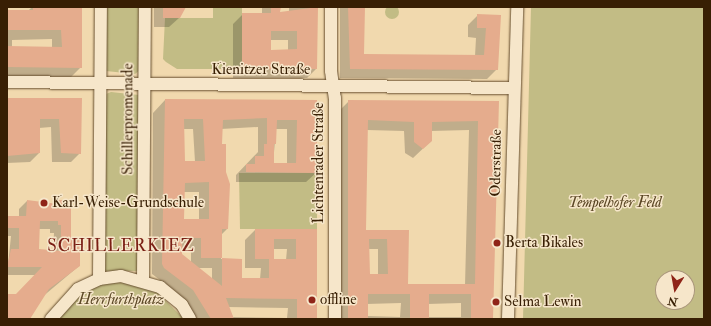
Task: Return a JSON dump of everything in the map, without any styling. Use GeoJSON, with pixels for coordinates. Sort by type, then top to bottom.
{"type":"FeatureCollection","features":[{"type":"Feature","properties":{"kind":"street","name":"Schillerpromenade"},"geometry":{"type":"LineString","coordinates":[[99,279],[101,7]]}},
{"type":"Feature","properties":{"kind":"street","name":"Schillerpromenade"},"geometry":{"type":"LineString","coordinates":[[143,280],[145,7]]}},
{"type":"Feature","properties":{"kind":"street","name":"Lichtenrader Straße"},"geometry":{"type":"LineString","coordinates":[[331,7],[335,319]]}},
{"type":"Feature","properties":{"kind":"street","name":"Oderstraße"},"geometry":{"type":"LineString","coordinates":[[508,319],[517,7]]}},
{"type":"Feature","properties":{"kind":"street","name":"Kienitzer Straße"},"geometry":{"type":"LineString","coordinates":[[7,82],[514,88]]}},
{"type":"Feature","properties":{"kind":"street"},"geometry":{"type":"LineString","coordinates":[[51,319],[71,294],[99,279],[121,276],[143,280],[174,298],[190,319]]}},
{"type":"Feature","properties":{"kind":"green space"},"geometry":{"type":"Polygon","coordinates":[[[392,5],[397,7],[399,12],[397,17],[392,19],[387,17],[385,12],[387,7],[392,5]]]}},
{"type":"Feature","properties":{"kind":"green space"},"geometry":{"type":"Polygon","coordinates":[[[104,7],[141,7],[140,70],[135,74],[106,71],[104,7]]]}},
{"type":"Feature","properties":{"kind":"green space"},"geometry":{"type":"Polygon","coordinates":[[[213,7],[242,7],[242,69],[177,69],[166,62],[163,59],[165,18],[213,18],[213,7]]]}},
{"type":"Feature","properties":{"kind":"green space","name":"Tempelhofer Feld"},"geometry":{"type":"Polygon","coordinates":[[[531,7],[704,7],[704,319],[523,319],[531,7]]]}},
{"type":"Feature","properties":{"kind":"green space"},"geometry":{"type":"Polygon","coordinates":[[[111,92],[139,95],[138,271],[105,271],[106,94],[111,92]]]}},
{"type":"Feature","properties":{"kind":"green space"},"geometry":{"type":"Polygon","coordinates":[[[239,173],[317,173],[317,229],[240,229],[239,173]]]}},
{"type":"Feature","properties":{"kind":"green space","name":"Herrfurthplatz"},"geometry":{"type":"Polygon","coordinates":[[[103,281],[125,282],[157,292],[184,319],[57,319],[82,293],[103,281]]]}},
{"type":"Feature","properties":{"kind":"building"},"geometry":{"type":"Polygon","coordinates":[[[33,7],[82,7],[82,68],[7,67],[7,46],[62,47],[61,30],[7,30],[7,10],[33,10],[33,7]]]}},
{"type":"Feature","properties":{"kind":"building"},"geometry":{"type":"Polygon","coordinates":[[[163,7],[186,7],[180,18],[163,18],[163,7]]]}},
{"type":"Feature","properties":{"kind":"building"},"geometry":{"type":"Polygon","coordinates":[[[271,7],[281,7],[280,12],[318,7],[317,69],[242,69],[242,13],[271,13],[271,7]],[[271,31],[271,50],[297,49],[297,31],[271,31]]]}},
{"type":"Feature","properties":{"kind":"building"},"geometry":{"type":"Polygon","coordinates":[[[348,7],[365,7],[364,54],[484,55],[486,28],[477,28],[477,14],[501,15],[498,70],[350,69],[348,7]]]}},
{"type":"Feature","properties":{"kind":"building"},"geometry":{"type":"Polygon","coordinates":[[[7,98],[82,98],[81,154],[61,153],[59,119],[40,119],[40,153],[7,156],[7,98]]]}},
{"type":"Feature","properties":{"kind":"building"},"geometry":{"type":"Polygon","coordinates":[[[165,99],[317,100],[317,173],[246,172],[246,164],[255,164],[255,156],[264,156],[264,144],[267,144],[267,118],[223,120],[222,144],[226,144],[226,172],[230,184],[228,229],[222,229],[222,258],[242,259],[242,278],[269,278],[269,259],[255,259],[255,229],[317,229],[317,319],[297,319],[297,299],[226,298],[234,319],[211,319],[193,290],[164,268],[162,264],[165,99]],[[184,119],[185,161],[205,161],[203,119],[184,119]],[[277,120],[276,144],[274,144],[274,163],[296,163],[297,120],[277,120]],[[209,182],[185,183],[184,219],[209,219],[209,182]],[[182,238],[182,254],[222,286],[222,258],[201,258],[201,238],[182,238]],[[274,239],[274,259],[296,259],[296,239],[274,239]]]}},
{"type":"Feature","properties":{"kind":"building"},"geometry":{"type":"Polygon","coordinates":[[[348,100],[499,101],[493,319],[471,319],[471,294],[429,294],[429,319],[410,319],[410,294],[368,294],[368,319],[348,319],[348,100]],[[368,120],[366,230],[409,230],[408,284],[475,284],[478,121],[432,122],[432,141],[423,149],[414,142],[414,122],[368,120]],[[369,239],[370,274],[388,274],[387,239],[369,239]]]}},
{"type":"Feature","properties":{"kind":"building"},"geometry":{"type":"Polygon","coordinates":[[[27,200],[58,204],[58,200],[71,200],[71,238],[80,238],[80,266],[49,289],[30,319],[7,319],[7,294],[16,294],[42,267],[7,267],[11,249],[19,249],[19,228],[7,228],[7,216],[26,216],[27,200]],[[40,221],[39,249],[61,251],[61,225],[58,225],[58,221],[40,221]]]}},
{"type":"Feature","properties":{"kind":"place","name":"Karl-Weise-Grundschule"},"geometry":{"type":"Point","coordinates":[44,203]}},
{"type":"Feature","properties":{"kind":"place","name":"Berta Bikales"},"geometry":{"type":"Point","coordinates":[497,243]}},
{"type":"Feature","properties":{"kind":"place","name":"offline"},"geometry":{"type":"Point","coordinates":[312,300]}},
{"type":"Feature","properties":{"kind":"place","name":"Selma Lewin"},"geometry":{"type":"Point","coordinates":[496,302]}},
{"type":"Feature","properties":{"kind":"district","name":"SCHILLERKIEZ"},"geometry":{"type":"Point","coordinates":[121,246]}}]}
